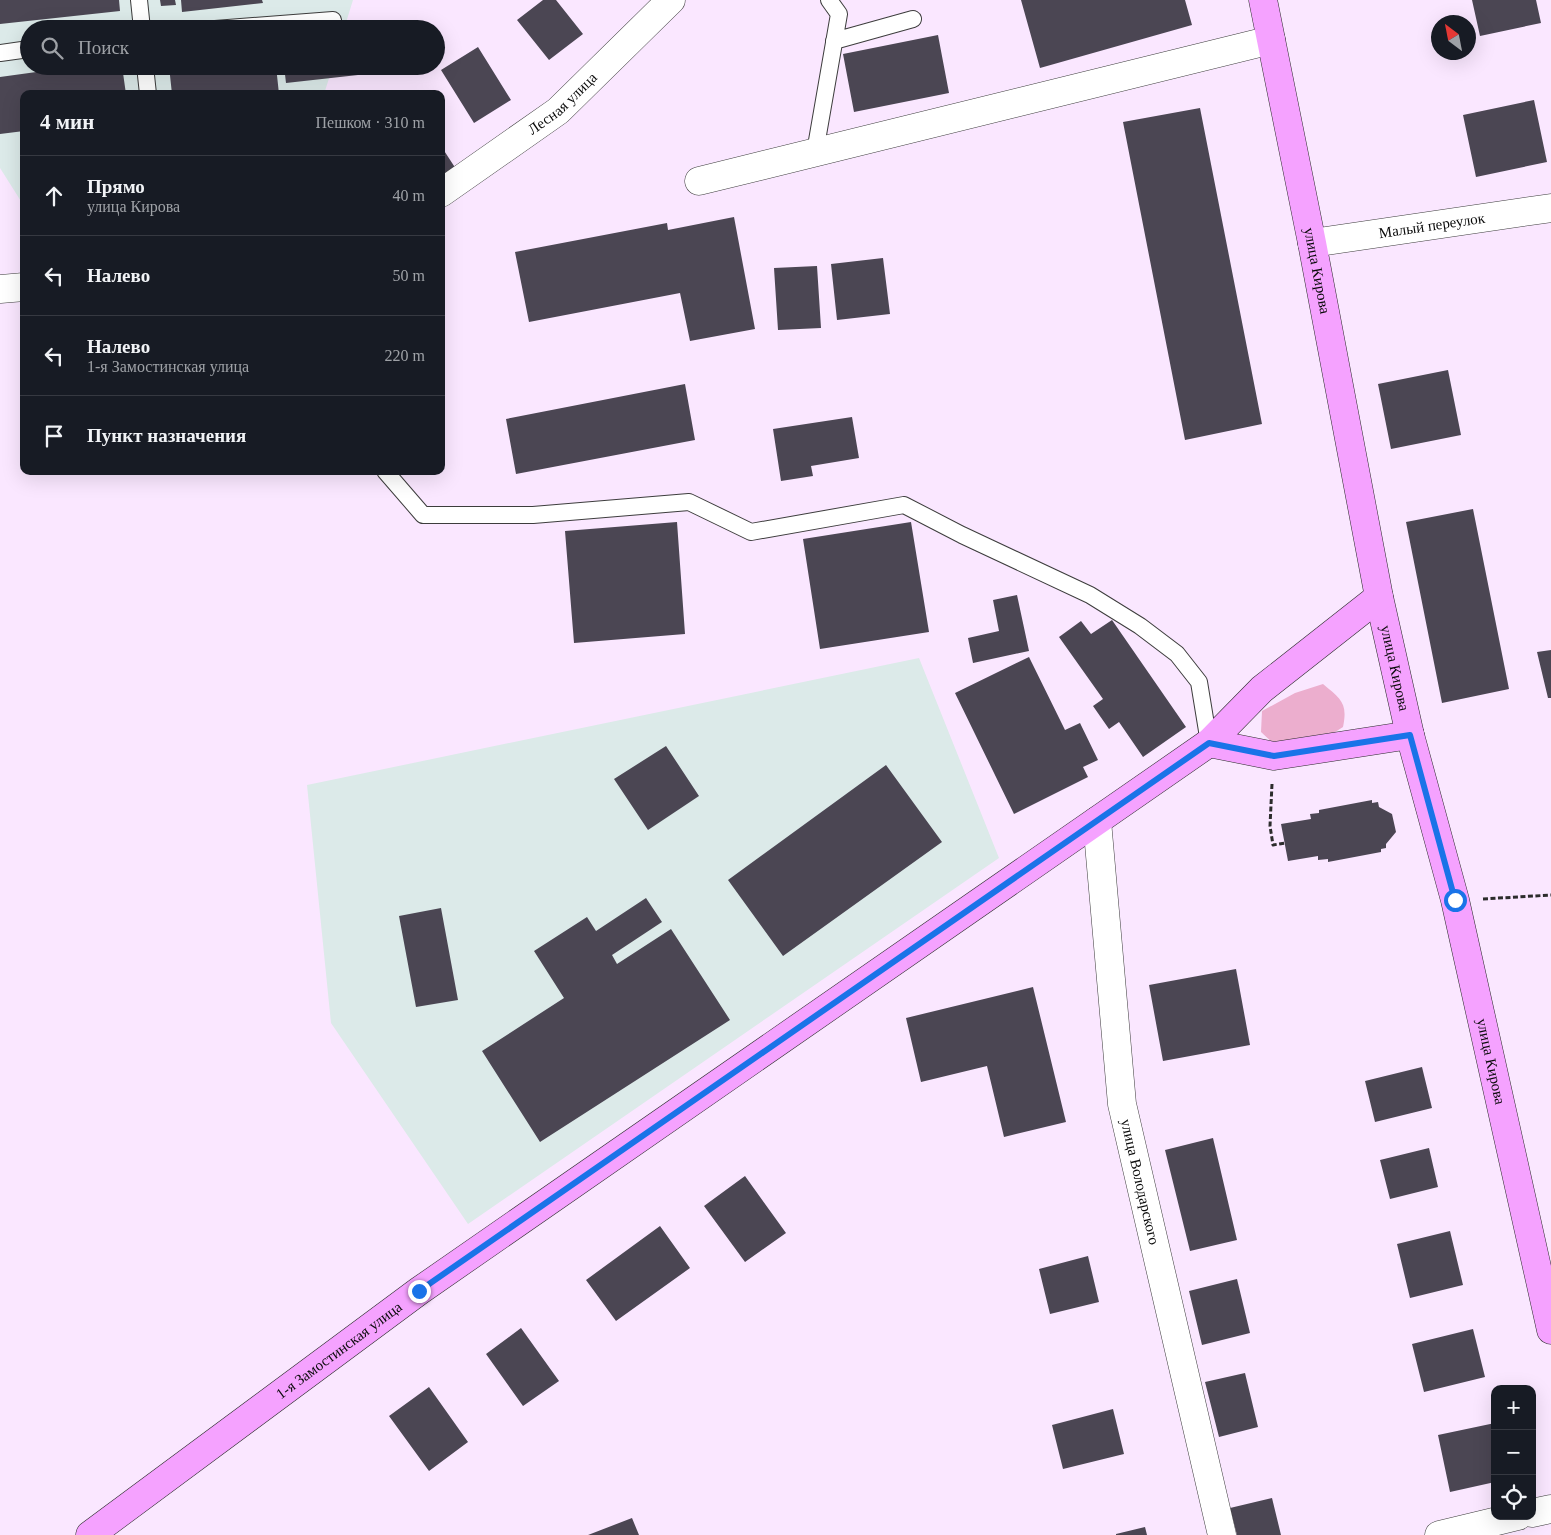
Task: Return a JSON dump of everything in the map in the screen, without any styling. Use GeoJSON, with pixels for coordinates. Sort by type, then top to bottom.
{"type":"FeatureCollection","features":[{"type":"Feature","properties":{"kind":"street","name":"Лесная улица"},"geometry":{"type":"LineString","coordinates":[[445,190],[558,111],[671,0]]}},
{"type":"Feature","properties":{"kind":"street","name":"улица Кирова"},"geometry":{"type":"LineString","coordinates":[[1263,0],[1380,597],[1410,735],[1455,900],[1551,1330]]}},
{"type":"Feature","properties":{"kind":"street"},"geometry":{"type":"LineString","coordinates":[[700,182],[1271,40]]}},
{"type":"Feature","properties":{"kind":"street","name":"Малый переулок"},"geometry":{"type":"LineString","coordinates":[[1312,243],[1551,208]]}},
{"type":"Feature","properties":{"kind":"street"},"geometry":{"type":"LineString","coordinates":[[0,289],[20,287]]}},
{"type":"Feature","properties":{"kind":"street","name":"1-я Замостинская улица"},"geometry":{"type":"LineString","coordinates":[[90,1535],[419,1291],[1209,743],[1262,689],[1380,597]]}},
{"type":"Feature","properties":{"kind":"street"},"geometry":{"type":"LineString","coordinates":[[1209,743],[1274,756],[1410,735]]}},
{"type":"Feature","properties":{"kind":"street","name":"улица Володарского"},"geometry":{"type":"LineString","coordinates":[[1097,821],[1122,1104],[1222,1535]]}},
{"type":"Feature","properties":{"kind":"street"},"geometry":{"type":"LineString","coordinates":[[1536,1512],[1551,1509]]}},
{"type":"Feature","properties":{"kind":"street"},"geometry":{"type":"LineString","coordinates":[[1439,1535],[1501,1520]]}},
{"type":"Feature","properties":{"kind":"lane"},"geometry":{"type":"LineString","coordinates":[[139,0],[141,20]]}},
{"type":"Feature","properties":{"kind":"lane"},"geometry":{"type":"LineString","coordinates":[[815,152],[839,14],[828,0]]}},
{"type":"Feature","properties":{"kind":"lane"},"geometry":{"type":"LineString","coordinates":[[834,40],[913,19]]}},
{"type":"Feature","properties":{"kind":"lane"},"geometry":{"type":"LineString","coordinates":[[0,53],[20,50]]}},
{"type":"Feature","properties":{"kind":"lane"},"geometry":{"type":"LineString","coordinates":[[147,75],[148,90]]}},
{"type":"Feature","properties":{"kind":"lane"},"geometry":{"type":"LineString","coordinates":[[388,475],[423,515],[533,515],[689,502],[751,532],[904,505],[962,535],[1090,595],[1140,626],[1177,654],[1199,682],[1209,743]]}},
{"type":"Feature","properties":{"kind":"path"},"geometry":{"type":"LineString","coordinates":[[1274,756],[1270,826],[1273,845],[1285,843]]}},
{"type":"Feature","properties":{"kind":"path"},"geometry":{"type":"LineString","coordinates":[[1455,900],[1551,896]]}},
{"type":"Feature","properties":{"kind":"shaded area"},"geometry":{"type":"Polygon","coordinates":[[[0,0],[353,0],[347,20],[20,20],[20,75],[330,75],[325,90],[20,90],[20,200],[0,168],[0,0]]]}},
{"type":"Feature","properties":{"kind":"shaded area"},"geometry":{"type":"Polygon","coordinates":[[[919,658],[999,858],[468,1224],[331,1023],[307,785],[919,658]]]}},
{"type":"Feature","properties":{"kind":"shaded area"},"geometry":{"type":"Polygon","coordinates":[[[1323,684],[1342,702],[1345,712],[1343,727],[1324,739],[1274,744],[1261,732],[1262,711],[1295,693],[1323,684]]]}},
{"type":"Feature","properties":{"kind":"building"},"geometry":{"type":"Polygon","coordinates":[[[0,0],[119,0],[120,11],[37,20],[20,20],[20,22],[0,24],[0,0]]]}},
{"type":"Feature","properties":{"kind":"building"},"geometry":{"type":"Polygon","coordinates":[[[160,0],[175,0],[176,5],[161,6],[160,0]]]}},
{"type":"Feature","properties":{"kind":"building"},"geometry":{"type":"Polygon","coordinates":[[[181,0],[262,0],[263,3],[182,12],[181,0]]]}},
{"type":"Feature","properties":{"kind":"building"},"geometry":{"type":"Polygon","coordinates":[[[543,0],[556,0],[583,34],[549,60],[517,20],[543,0]]]}},
{"type":"Feature","properties":{"kind":"building"},"geometry":{"type":"Polygon","coordinates":[[[1021,0],[1185,0],[1192,25],[1040,68],[1021,0]]]}},
{"type":"Feature","properties":{"kind":"building"},"geometry":{"type":"Polygon","coordinates":[[[1472,0],[1536,0],[1541,23],[1480,36],[1472,0]]]}},
{"type":"Feature","properties":{"kind":"building"},"geometry":{"type":"Polygon","coordinates":[[[938,35],[949,93],[854,112],[843,54],[938,35]]]}},
{"type":"Feature","properties":{"kind":"building"},"geometry":{"type":"Polygon","coordinates":[[[478,47],[511,100],[474,123],[444,75],[445,68],[478,47]]]}},
{"type":"Feature","properties":{"kind":"building"},"geometry":{"type":"Polygon","coordinates":[[[20,74],[123,75],[125,90],[20,90],[20,132],[0,134],[0,77],[20,74]]]}},
{"type":"Feature","properties":{"kind":"building"},"geometry":{"type":"Polygon","coordinates":[[[170,75],[277,75],[279,90],[172,90],[170,75]]]}},
{"type":"Feature","properties":{"kind":"building"},"geometry":{"type":"Polygon","coordinates":[[[285,75],[358,75],[286,83],[285,75]]]}},
{"type":"Feature","properties":{"kind":"building"},"geometry":{"type":"Polygon","coordinates":[[[1534,100],[1547,162],[1476,177],[1463,115],[1534,100]]]}},
{"type":"Feature","properties":{"kind":"building"},"geometry":{"type":"Polygon","coordinates":[[[1200,108],[1262,424],[1185,440],[1123,122],[1200,108]]]}},
{"type":"Feature","properties":{"kind":"building"},"geometry":{"type":"Polygon","coordinates":[[[445,152],[456,169],[445,176],[445,152]]]}},
{"type":"Feature","properties":{"kind":"building"},"geometry":{"type":"Polygon","coordinates":[[[734,217],[755,329],[690,341],[680,293],[529,322],[515,252],[667,223],[668,230],[734,217]]]}},
{"type":"Feature","properties":{"kind":"building"},"geometry":{"type":"Polygon","coordinates":[[[883,258],[890,314],[837,320],[831,264],[883,258]]]}},
{"type":"Feature","properties":{"kind":"building"},"geometry":{"type":"Polygon","coordinates":[[[817,266],[821,328],[778,330],[774,268],[817,266]]]}},
{"type":"Feature","properties":{"kind":"building"},"geometry":{"type":"Polygon","coordinates":[[[1448,370],[1461,435],[1391,449],[1378,384],[1448,370]]]}},
{"type":"Feature","properties":{"kind":"building"},"geometry":{"type":"Polygon","coordinates":[[[685,384],[695,440],[516,474],[506,419],[685,384]]]}},
{"type":"Feature","properties":{"kind":"building"},"geometry":{"type":"Polygon","coordinates":[[[852,417],[859,458],[811,466],[813,476],[781,481],[773,429],[852,417]]]}},
{"type":"Feature","properties":{"kind":"building"},"geometry":{"type":"Polygon","coordinates":[[[1473,509],[1509,689],[1442,703],[1406,522],[1473,509]]]}},
{"type":"Feature","properties":{"kind":"building"},"geometry":{"type":"Polygon","coordinates":[[[677,522],[685,634],[574,643],[565,531],[677,522]]]}},
{"type":"Feature","properties":{"kind":"building"},"geometry":{"type":"Polygon","coordinates":[[[911,522],[929,632],[820,649],[803,539],[911,522]]]}},
{"type":"Feature","properties":{"kind":"building"},"geometry":{"type":"Polygon","coordinates":[[[1017,595],[1029,651],[973,663],[968,638],[999,631],[993,600],[1017,595]]]}},
{"type":"Feature","properties":{"kind":"building"},"geometry":{"type":"Polygon","coordinates":[[[1112,620],[1186,727],[1143,757],[1119,722],[1109,729],[1093,706],[1103,699],[1059,637],[1081,621],[1091,634],[1112,620]]]}},
{"type":"Feature","properties":{"kind":"building"},"geometry":{"type":"Polygon","coordinates":[[[1551,650],[1551,698],[1548,698],[1537,652],[1551,650]]]}},
{"type":"Feature","properties":{"kind":"building"},"geometry":{"type":"Polygon","coordinates":[[[1029,657],[1065,730],[1080,723],[1098,760],[1083,767],[1088,777],[1014,814],[955,693],[1029,657]]]}},
{"type":"Feature","properties":{"kind":"building"},"geometry":{"type":"Polygon","coordinates":[[[666,746],[699,796],[648,830],[614,779],[666,746]]]}},
{"type":"Feature","properties":{"kind":"building"},"geometry":{"type":"Polygon","coordinates":[[[886,765],[942,842],[783,956],[728,880],[886,765]]]}},
{"type":"Feature","properties":{"kind":"building"},"geometry":{"type":"Polygon","coordinates":[[[1372,800],[1372,803],[1378,802],[1379,807],[1392,814],[1396,832],[1386,844],[1386,848],[1381,849],[1381,852],[1328,862],[1328,859],[1318,860],[1318,856],[1288,861],[1281,824],[1311,819],[1310,814],[1319,813],[1319,810],[1372,800]]]}},
{"type":"Feature","properties":{"kind":"building"},"geometry":{"type":"Polygon","coordinates":[[[646,898],[662,922],[612,955],[617,964],[671,929],[730,1020],[540,1142],[482,1051],[564,998],[534,951],[587,917],[596,931],[646,898]]]}},
{"type":"Feature","properties":{"kind":"building"},"geometry":{"type":"Polygon","coordinates":[[[441,908],[458,1000],[416,1007],[399,916],[441,908]]]}},
{"type":"Feature","properties":{"kind":"building"},"geometry":{"type":"Polygon","coordinates":[[[1236,969],[1250,1045],[1163,1061],[1149,985],[1236,969]]]}},
{"type":"Feature","properties":{"kind":"building"},"geometry":{"type":"Polygon","coordinates":[[[1033,987],[1066,1122],[1004,1137],[987,1066],[921,1082],[906,1018],[1033,987]]]}},
{"type":"Feature","properties":{"kind":"building"},"geometry":{"type":"Polygon","coordinates":[[[1422,1067],[1432,1108],[1375,1122],[1365,1081],[1422,1067]]]}},
{"type":"Feature","properties":{"kind":"building"},"geometry":{"type":"Polygon","coordinates":[[[1213,1138],[1237,1240],[1190,1251],[1165,1150],[1213,1138]]]}},
{"type":"Feature","properties":{"kind":"building"},"geometry":{"type":"Polygon","coordinates":[[[1429,1148],[1438,1187],[1390,1199],[1380,1160],[1429,1148]]]}},
{"type":"Feature","properties":{"kind":"building"},"geometry":{"type":"Polygon","coordinates":[[[745,1176],[786,1233],[745,1262],[704,1206],[745,1176]]]}},
{"type":"Feature","properties":{"kind":"building"},"geometry":{"type":"Polygon","coordinates":[[[660,1226],[690,1268],[616,1321],[586,1280],[660,1226]]]}},
{"type":"Feature","properties":{"kind":"building"},"geometry":{"type":"Polygon","coordinates":[[[1450,1231],[1463,1285],[1410,1298],[1397,1244],[1450,1231]]]}},
{"type":"Feature","properties":{"kind":"building"},"geometry":{"type":"Polygon","coordinates":[[[1088,1256],[1099,1302],[1050,1314],[1039,1269],[1088,1256]]]}},
{"type":"Feature","properties":{"kind":"building"},"geometry":{"type":"Polygon","coordinates":[[[1237,1279],[1250,1333],[1202,1345],[1189,1291],[1237,1279]]]}},
{"type":"Feature","properties":{"kind":"building"},"geometry":{"type":"Polygon","coordinates":[[[521,1328],[559,1381],[523,1406],[486,1354],[521,1328]]]}},
{"type":"Feature","properties":{"kind":"building"},"geometry":{"type":"Polygon","coordinates":[[[1473,1329],[1485,1377],[1424,1392],[1412,1344],[1473,1329]]]}},
{"type":"Feature","properties":{"kind":"building"},"geometry":{"type":"Polygon","coordinates":[[[1245,1373],[1258,1427],[1219,1437],[1205,1382],[1245,1373]]]}},
{"type":"Feature","properties":{"kind":"building"},"geometry":{"type":"Polygon","coordinates":[[[429,1387],[468,1442],[429,1471],[389,1416],[429,1387]]]}},
{"type":"Feature","properties":{"kind":"building"},"geometry":{"type":"Polygon","coordinates":[[[1113,1409],[1124,1454],[1063,1469],[1052,1425],[1113,1409]]]}},
{"type":"Feature","properties":{"kind":"building"},"geometry":{"type":"Polygon","coordinates":[[[1491,1424],[1491,1483],[1450,1492],[1438,1435],[1491,1424]]]}},
{"type":"Feature","properties":{"kind":"building"},"geometry":{"type":"Polygon","coordinates":[[[1272,1498],[1281,1535],[1237,1535],[1230,1508],[1272,1498]]]}},
{"type":"Feature","properties":{"kind":"building"},"geometry":{"type":"Polygon","coordinates":[[[632,1518],[639,1535],[588,1535],[632,1518]]]}},
{"type":"Feature","properties":{"kind":"building"},"geometry":{"type":"Polygon","coordinates":[[[1145,1527],[1147,1535],[1116,1535],[1116,1534],[1145,1527]]]}},
{"type":"Feature","properties":{"kind":"route"},"geometry":{"type":"LineString","coordinates":[[419,1291],[1209,743],[1274,756],[1410,735],[1455,900]]}}]}
